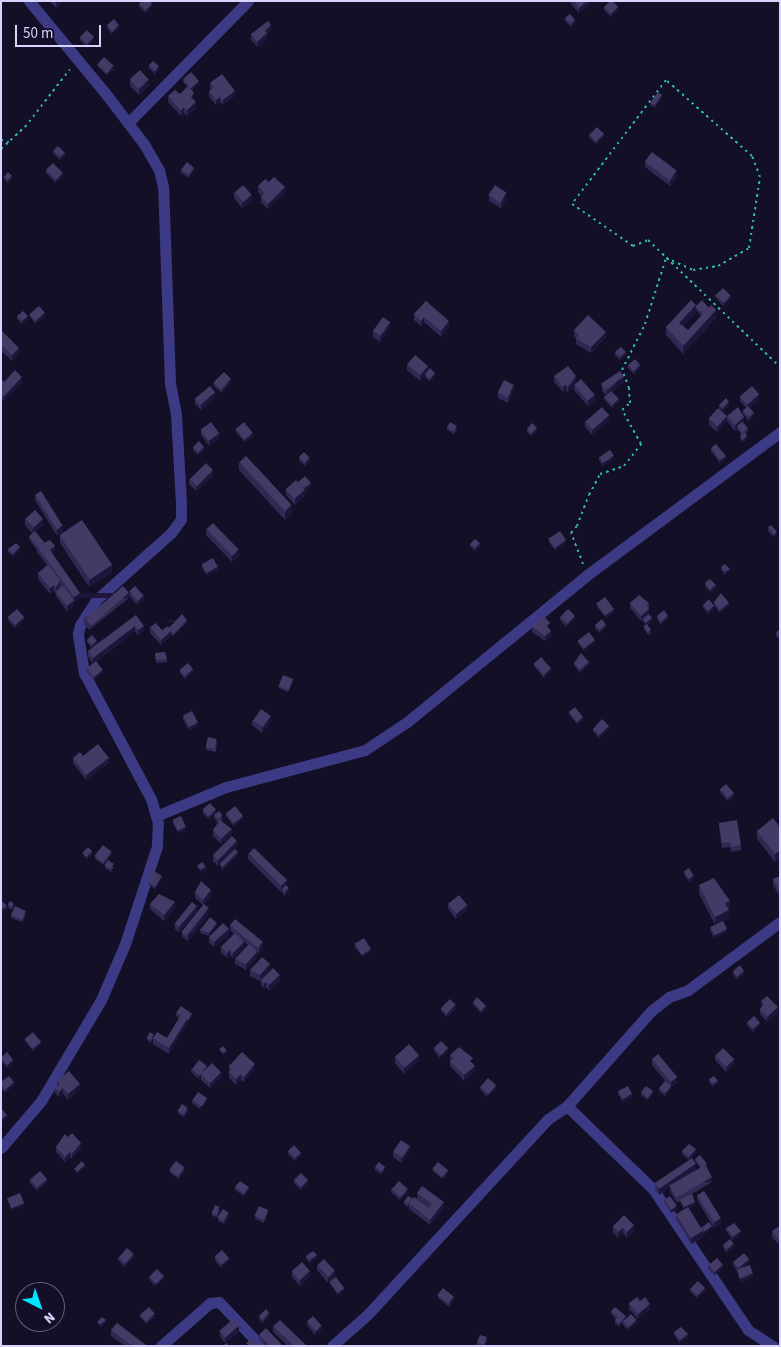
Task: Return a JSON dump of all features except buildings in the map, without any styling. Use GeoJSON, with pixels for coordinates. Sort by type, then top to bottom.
{"type":"FeatureCollection","features":[{"type":"Feature","properties":{"kind":"street"},"geometry":{"type":"LineString","coordinates":[[1,1148],[41,1101],[101,1000],[125,944],[156,846],[156,816],[146,787],[84,673],[78,645],[80,625],[90,609],[171,533],[181,518],[179,444],[172,400],[164,270],[162,187],[152,156],[128,123],[29,1]]}},
{"type":"Feature","properties":{"kind":"street"},"geometry":{"type":"LineString","coordinates":[[128,123],[248,1]]}},
{"type":"Feature","properties":{"kind":"street"},"geometry":{"type":"LineString","coordinates":[[156,816],[226,787],[365,750],[407,722],[587,575],[780,432]]}},
{"type":"Feature","properties":{"kind":"street"},"geometry":{"type":"LineString","coordinates":[[332,1346],[368,1314],[548,1119],[567,1106],[651,1011],[669,997],[688,990],[780,922]]}},
{"type":"Feature","properties":{"kind":"street"},"geometry":{"type":"LineString","coordinates":[[567,1106],[653,1189],[748,1330],[773,1346]]}},
{"type":"Feature","properties":{"kind":"street"},"geometry":{"type":"LineString","coordinates":[[162,1346],[210,1303],[219,1302],[261,1346]]}},
{"type":"Feature","properties":{"kind":"path"},"geometry":{"type":"LineString","coordinates":[[1,149],[10,142],[76,61]]}},
{"type":"Feature","properties":{"kind":"path"},"geometry":{"type":"LineString","coordinates":[[666,258],[693,270],[718,266],[749,248],[760,177],[752,156],[666,80],[572,204],[633,246],[648,240],[666,258],[780,367]]}},
{"type":"Feature","properties":{"kind":"path"},"geometry":{"type":"LineString","coordinates":[[1,140],[10,142]]}},
{"type":"Feature","properties":{"kind":"path"},"geometry":{"type":"LineString","coordinates":[[587,575],[571,533],[600,474],[624,466],[641,444],[622,410],[630,403],[629,388],[622,370],[645,324],[666,258]]}}]}
